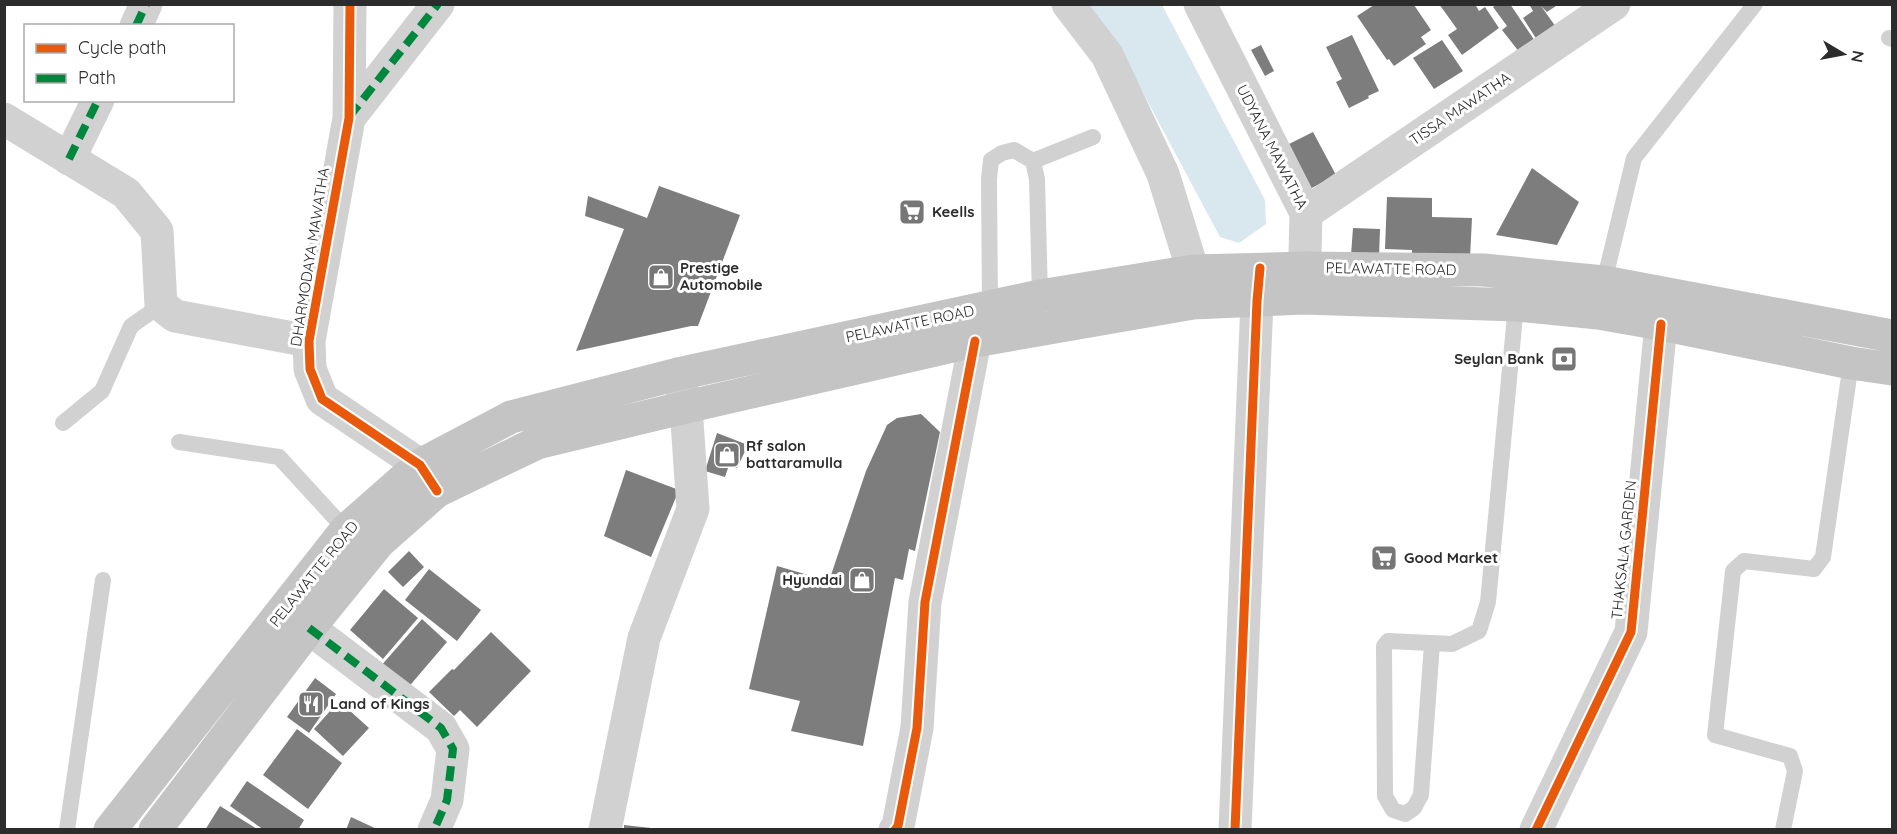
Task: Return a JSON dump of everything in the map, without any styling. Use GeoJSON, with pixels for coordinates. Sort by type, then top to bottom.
{"type":"FeatureCollection","features":[{"type":"Feature","properties":{"kind":"main road","name":"PELAWATTE ROAD"},"geometry":{"type":"LineString","coordinates":[[110,830],[346,530],[429,478],[511,417],[678,374],[1040,296],[1193,271],[1260,268],[1304,283],[1598,313],[1851,363],[1893,369]]}},
{"type":"Feature","properties":{"kind":"main road","name":"PELAWATTE ROAD"},"geometry":{"type":"LineString","coordinates":[[155,830],[309,628],[429,478],[537,443],[975,341],[1193,303],[1257,301],[1304,283],[1485,270],[1604,282],[1893,336]]}},
{"type":"Feature","properties":{"kind":"street"},"geometry":{"type":"LineString","coordinates":[[137,24],[146,4]]}},
{"type":"Feature","properties":{"kind":"street","name":"DHARMODAYA MAWATHA"},"geometry":{"type":"LineString","coordinates":[[350,4],[349,118],[309,341],[310,369],[322,399],[429,478]]}},
{"type":"Feature","properties":{"kind":"street"},"geometry":{"type":"LineString","coordinates":[[349,118],[438,4]]}},
{"type":"Feature","properties":{"kind":"street"},"geometry":{"type":"LineString","coordinates":[[1068,4],[1107,55],[1163,174],[1193,271],[1193,303]]}},
{"type":"Feature","properties":{"kind":"street","name":"UDYANA MAWATHA"},"geometry":{"type":"LineString","coordinates":[[1200,4],[1306,213],[1304,283]]}},
{"type":"Feature","properties":{"kind":"street","name":"TISSA MAWATHA"},"geometry":{"type":"LineString","coordinates":[[1306,213],[1614,4]]}},
{"type":"Feature","properties":{"kind":"street"},"geometry":{"type":"LineString","coordinates":[[69,159],[97,102]]}},
{"type":"Feature","properties":{"kind":"street"},"geometry":{"type":"LineString","coordinates":[[4,119],[126,194],[157,231],[161,305],[175,316],[309,341]]}},
{"type":"Feature","properties":{"kind":"street"},"geometry":{"type":"LineString","coordinates":[[1235,830],[1260,268]]}},
{"type":"Feature","properties":{"kind":"street","name":"THAKSALA GARDEN"},"geometry":{"type":"LineString","coordinates":[[1536,830],[1630,632],[1661,324]]}},
{"type":"Feature","properties":{"kind":"street"},"geometry":{"type":"LineString","coordinates":[[895,830],[898,826],[917,728],[925,602],[975,341]]}},
{"type":"Feature","properties":{"kind":"street"},"geometry":{"type":"LineString","coordinates":[[605,830],[644,638],[693,509],[686,407],[678,374]]}},
{"type":"Feature","properties":{"kind":"street"},"geometry":{"type":"LineString","coordinates":[[309,628],[441,728],[453,749],[447,800],[434,830]]}},
{"type":"Feature","properties":{"kind":"lane"},"geometry":{"type":"LineString","coordinates":[[1604,282],[1634,158],[1755,4]]}},
{"type":"Feature","properties":{"kind":"lane"},"geometry":{"type":"LineString","coordinates":[[1033,161],[1093,137]]}},
{"type":"Feature","properties":{"kind":"lane"},"geometry":{"type":"LineString","coordinates":[[990,307],[988,179],[992,160],[1002,153],[1014,150],[1033,161],[1037,179],[1040,296]]}},
{"type":"Feature","properties":{"kind":"lane"},"geometry":{"type":"LineString","coordinates":[[63,423],[102,391],[130,326],[161,305]]}},
{"type":"Feature","properties":{"kind":"lane"},"geometry":{"type":"LineString","coordinates":[[1432,644],[1421,795],[1414,808],[1405,814],[1392,810],[1386,796],[1384,646],[1388,641],[1452,644],[1479,631],[1488,602],[1516,305]]}},
{"type":"Feature","properties":{"kind":"lane"},"geometry":{"type":"LineString","coordinates":[[1783,830],[1795,771],[1790,756],[1714,735],[1733,571],[1744,561],[1815,569],[1823,557],[1851,363]]}},
{"type":"Feature","properties":{"kind":"lane"},"geometry":{"type":"LineString","coordinates":[[179,442],[279,457],[346,530]]}},
{"type":"Feature","properties":{"kind":"lane"},"geometry":{"type":"LineString","coordinates":[[67,830],[104,580]]}},
{"type":"Feature","properties":{"kind":"shaded area"},"geometry":{"type":"Polygon","coordinates":[[[1085,5],[1162,5],[1265,200],[1266,224],[1239,243],[1220,237],[1117,44],[1085,5]]]}},
{"type":"Feature","properties":{"kind":"building"},"geometry":{"type":"Polygon","coordinates":[[[1439,4],[1475,4],[1479,11],[1485,7],[1499,28],[1462,55],[1448,35],[1457,29],[1439,4]]]}},
{"type":"Feature","properties":{"kind":"building"},"geometry":{"type":"Polygon","coordinates":[[[1497,4],[1510,4],[1535,41],[1520,53],[1502,30],[1507,26],[1493,7],[1497,4]]]}},
{"type":"Feature","properties":{"kind":"building"},"geometry":{"type":"Polygon","coordinates":[[[1529,4],[1559,4],[1547,12],[1541,6],[1556,27],[1537,40],[1523,18],[1533,11],[1529,4]]]}},
{"type":"Feature","properties":{"kind":"building"},"geometry":{"type":"Polygon","coordinates":[[[1374,5],[1414,5],[1431,30],[1421,37],[1426,44],[1394,66],[1389,59],[1387,60],[1357,16],[1374,5]]]}},
{"type":"Feature","properties":{"kind":"building"},"geometry":{"type":"Polygon","coordinates":[[[1352,35],[1379,91],[1349,108],[1336,82],[1342,79],[1326,47],[1352,35]]]}},
{"type":"Feature","properties":{"kind":"building"},"geometry":{"type":"Polygon","coordinates":[[[1442,40],[1463,71],[1434,89],[1413,58],[1442,40]]]}},
{"type":"Feature","properties":{"kind":"building"},"geometry":{"type":"Polygon","coordinates":[[[1261,45],[1274,71],[1265,76],[1251,50],[1261,45]]]}},
{"type":"Feature","properties":{"kind":"building"},"geometry":{"type":"Polygon","coordinates":[[[1313,132],[1336,175],[1310,189],[1287,145],[1313,132]]]}},
{"type":"Feature","properties":{"kind":"building"},"geometry":{"type":"Polygon","coordinates":[[[1532,168],[1579,202],[1557,245],[1496,235],[1532,168]]]}},
{"type":"Feature","properties":{"kind":"building","name":"Prestige Automobile"},"geometry":{"type":"Polygon","coordinates":[[[659,186],[740,215],[698,326],[576,351],[624,229],[585,216],[588,196],[647,218],[659,186]]]}},
{"type":"Feature","properties":{"kind":"building"},"geometry":{"type":"Polygon","coordinates":[[[1387,197],[1432,198],[1432,217],[1472,218],[1470,258],[1412,257],[1412,250],[1385,249],[1387,197]]]}},
{"type":"Feature","properties":{"kind":"building"},"geometry":{"type":"Polygon","coordinates":[[[1353,228],[1380,229],[1379,257],[1351,255],[1353,228]]]}},
{"type":"Feature","properties":{"kind":"building","name":"Hyundai"},"geometry":{"type":"Polygon","coordinates":[[[921,414],[940,432],[915,551],[909,549],[903,580],[895,578],[863,746],[791,731],[800,701],[749,689],[777,566],[829,581],[866,471],[887,425],[897,418],[921,414]]]}},
{"type":"Feature","properties":{"kind":"building","name":"Rf salon battaramulla"},"geometry":{"type":"Polygon","coordinates":[[[717,433],[748,445],[737,468],[729,465],[725,477],[705,471],[717,433]]]}},
{"type":"Feature","properties":{"kind":"building"},"geometry":{"type":"Polygon","coordinates":[[[626,470],[679,490],[651,557],[604,536],[626,470]]]}},
{"type":"Feature","properties":{"kind":"building"},"geometry":{"type":"Polygon","coordinates":[[[409,551],[424,567],[403,587],[388,572],[409,551]]]}},
{"type":"Feature","properties":{"kind":"building"},"geometry":{"type":"Polygon","coordinates":[[[429,569],[481,610],[457,641],[405,600],[429,569]]]}},
{"type":"Feature","properties":{"kind":"building"},"geometry":{"type":"Polygon","coordinates":[[[384,589],[418,618],[383,659],[350,630],[384,589]]]}},
{"type":"Feature","properties":{"kind":"building"},"geometry":{"type":"Polygon","coordinates":[[[422,619],[447,642],[406,690],[380,667],[422,619]]]}},
{"type":"Feature","properties":{"kind":"building"},"geometry":{"type":"Polygon","coordinates":[[[491,632],[531,671],[477,727],[460,710],[454,716],[429,692],[491,632]]]}},
{"type":"Feature","properties":{"kind":"building"},"geometry":{"type":"Polygon","coordinates":[[[315,678],[336,694],[309,733],[287,717],[315,678]]]}},
{"type":"Feature","properties":{"kind":"building"},"geometry":{"type":"Polygon","coordinates":[[[339,701],[369,728],[343,756],[314,729],[339,701]]]}},
{"type":"Feature","properties":{"kind":"building"},"geometry":{"type":"Polygon","coordinates":[[[297,729],[342,763],[308,809],[263,775],[297,729]]]}},
{"type":"Feature","properties":{"kind":"building"},"geometry":{"type":"Polygon","coordinates":[[[247,781],[304,820],[298,830],[264,830],[230,806],[247,781]]]}},
{"type":"Feature","properties":{"kind":"building"},"geometry":{"type":"Polygon","coordinates":[[[220,806],[259,830],[205,830],[220,806]]]}},
{"type":"Feature","properties":{"kind":"building"},"geometry":{"type":"Polygon","coordinates":[[[351,817],[379,830],[346,830],[351,817]]]}},
{"type":"Feature","properties":{"kind":"building"},"geometry":{"type":"Polygon","coordinates":[[[624,825],[651,828],[651,830],[624,830],[624,825]]]}},
{"type":"Feature","properties":{"kind":"marked path"},"geometry":{"type":"LineString","coordinates":[[137,24],[146,4]]}},
{"type":"Feature","properties":{"kind":"marked path"},"geometry":{"type":"LineString","coordinates":[[349,117],[438,4]]}},
{"type":"Feature","properties":{"kind":"marked path"},"geometry":{"type":"LineString","coordinates":[[69,159],[97,102]]}},
{"type":"Feature","properties":{"kind":"marked path"},"geometry":{"type":"LineString","coordinates":[[309,628],[441,728],[453,749],[447,800],[434,830]]}},
{"type":"Feature","properties":{"kind":"cycle path"},"geometry":{"type":"LineString","coordinates":[[350,4],[349,118],[309,341],[310,369],[322,399],[420,465],[437,491]]}},
{"type":"Feature","properties":{"kind":"cycle path"},"geometry":{"type":"LineString","coordinates":[[1235,830],[1260,268]]}},
{"type":"Feature","properties":{"kind":"cycle path"},"geometry":{"type":"LineString","coordinates":[[1536,830],[1631,632],[1661,324]]}},
{"type":"Feature","properties":{"kind":"cycle path"},"geometry":{"type":"LineString","coordinates":[[895,830],[898,826],[917,728],[925,602],[975,341]]}},
{"type":"Feature","properties":{"kind":"place","name":"Keells"},"geometry":{"type":"Point","coordinates":[912,212]}},
{"type":"Feature","properties":{"kind":"place","name":"Prestige Automobile"},"geometry":{"type":"Point","coordinates":[661,277]}},
{"type":"Feature","properties":{"kind":"place","name":"Seylan Bank"},"geometry":{"type":"Point","coordinates":[1564,359]}},
{"type":"Feature","properties":{"kind":"place","name":"Rf salon battaramulla"},"geometry":{"type":"Point","coordinates":[727,455]}},
{"type":"Feature","properties":{"kind":"place","name":"Good Market"},"geometry":{"type":"Point","coordinates":[1384,558]}},
{"type":"Feature","properties":{"kind":"place","name":"Hyundai"},"geometry":{"type":"Point","coordinates":[862,580]}},
{"type":"Feature","properties":{"kind":"place","name":"Land of Kings"},"geometry":{"type":"Point","coordinates":[311,704]}}]}
